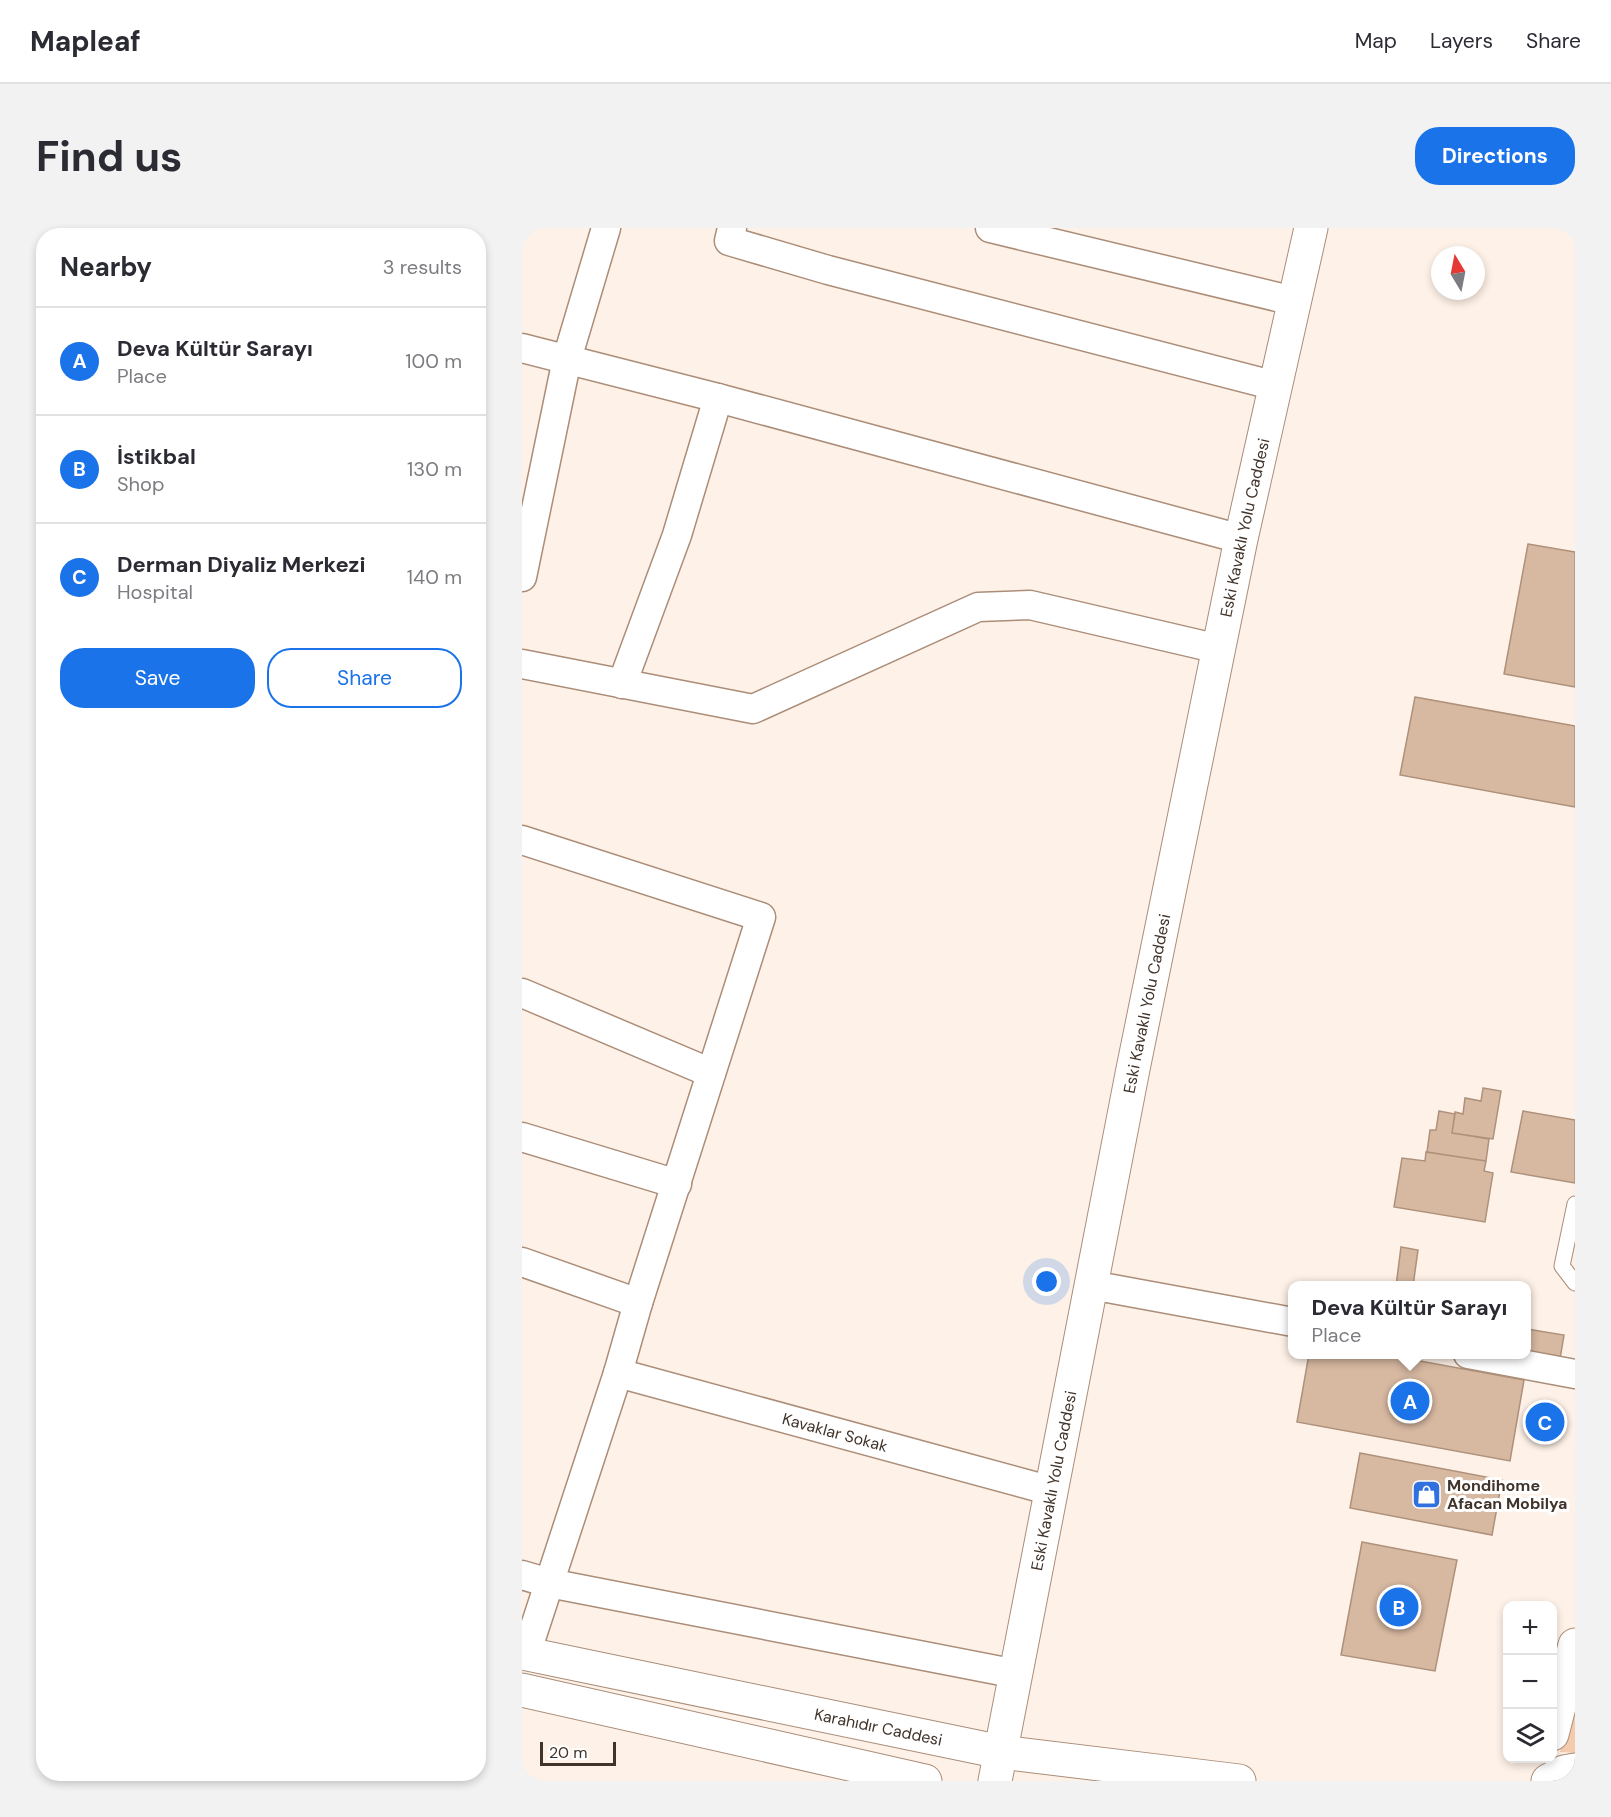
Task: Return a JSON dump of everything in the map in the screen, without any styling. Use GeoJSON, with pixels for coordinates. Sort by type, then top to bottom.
{"type":"FeatureCollection","features":[{"type":"Feature","properties":{"kind":"main road","name":"Eski Kavaklı Yolu Caddesi"},"geometry":{"type":"LineString","coordinates":[[998,1767],[1135,1058],[1241,539],[1311,228]]}},
{"type":"Feature","properties":{"kind":"main road"},"geometry":{"type":"LineString","coordinates":[[1557,1715],[1575,1645]]}},
{"type":"Feature","properties":{"kind":"main road","name":"Karahıdır Caddesi"},"geometry":{"type":"LineString","coordinates":[[524,1654],[998,1767],[1239,1781]]}},
{"type":"Feature","properties":{"kind":"main road"},"geometry":{"type":"LineString","coordinates":[[522,1690],[925,1781]]}},
{"type":"Feature","properties":{"kind":"main road"},"geometry":{"type":"LineString","coordinates":[[1541,1781],[1545,1763]]}},
{"type":"Feature","properties":{"kind":"main road"},"geometry":{"type":"LineString","coordinates":[[1548,1781],[1564,1772],[1575,1770]]}},
{"type":"Feature","properties":{"kind":"street"},"geometry":{"type":"LineString","coordinates":[[522,577],[567,359],[606,228]]}},
{"type":"Feature","properties":{"kind":"street"},"geometry":{"type":"LineString","coordinates":[[732,228],[729,241],[817,267],[1276,386]]}},
{"type":"Feature","properties":{"kind":"street"},"geometry":{"type":"LineString","coordinates":[[990,228],[1053,235],[1294,301]]}},
{"type":"Feature","properties":{"kind":"street"},"geometry":{"type":"LineString","coordinates":[[522,348],[718,398],[1241,539]]}},
{"type":"Feature","properties":{"kind":"street"},"geometry":{"type":"LineString","coordinates":[[622,684],[677,535],[718,398]]}},
{"type":"Feature","properties":{"kind":"street"},"geometry":{"type":"LineString","coordinates":[[522,664],[753,709],[978,607],[1030,605],[1219,649]]}},
{"type":"Feature","properties":{"kind":"street"},"geometry":{"type":"LineString","coordinates":[[522,840],[761,917],[638,1303],[618,1374],[524,1654]]}},
{"type":"Feature","properties":{"kind":"street"},"geometry":{"type":"LineString","coordinates":[[522,993],[711,1073]]}},
{"type":"Feature","properties":{"kind":"street"},"geometry":{"type":"LineString","coordinates":[[522,1137],[677,1184]]}},
{"type":"Feature","properties":{"kind":"street"},"geometry":{"type":"LineString","coordinates":[[522,1262],[638,1303]]}},
{"type":"Feature","properties":{"kind":"street"},"geometry":{"type":"LineString","coordinates":[[1091,1285],[1288,1321]]}},
{"type":"Feature","properties":{"kind":"street"},"geometry":{"type":"LineString","coordinates":[[1495,1359],[1575,1374]]}},
{"type":"Feature","properties":{"kind":"street","name":"Kavaklar Sokak"},"geometry":{"type":"LineString","coordinates":[[618,1374],[1052,1491]]}},
{"type":"Feature","properties":{"kind":"street"},"geometry":{"type":"LineString","coordinates":[[522,1575],[549,1583],[1017,1674]]}},
{"type":"Feature","properties":{"kind":"lane"},"geometry":{"type":"LineString","coordinates":[[1575,1204],[1562,1266],[1575,1283]]}},
{"type":"Feature","properties":{"kind":"shaded area"},"geometry":{"type":"Polygon","coordinates":[[[1575,1694],[1575,1753],[1560,1752],[1575,1694]]]}},
{"type":"Feature","properties":{"kind":"building"},"geometry":{"type":"Polygon","coordinates":[[[1528,544],[1575,552],[1575,687],[1504,674],[1528,544]]]}},
{"type":"Feature","properties":{"kind":"building"},"geometry":{"type":"Polygon","coordinates":[[[1415,697],[1575,726],[1575,807],[1400,775],[1415,697]]]}},
{"type":"Feature","properties":{"kind":"building"},"geometry":{"type":"Polygon","coordinates":[[[1483,1088],[1501,1091],[1493,1139],[1452,1133],[1455,1112],[1463,1114],[1465,1098],[1481,1101],[1483,1088]]]}},
{"type":"Feature","properties":{"kind":"building"},"geometry":{"type":"Polygon","coordinates":[[[1439,1111],[1455,1114],[1452,1133],[1489,1139],[1486,1161],[1427,1152],[1430,1130],[1436,1130],[1439,1111]]]}},
{"type":"Feature","properties":{"kind":"building"},"geometry":{"type":"Polygon","coordinates":[[[1523,1111],[1575,1120],[1575,1183],[1511,1172],[1523,1111]]]}},
{"type":"Feature","properties":{"kind":"building"},"geometry":{"type":"Polygon","coordinates":[[[1426,1152],[1486,1161],[1484,1171],[1493,1173],[1485,1222],[1394,1207],[1402,1158],[1425,1161],[1426,1152]]]}},
{"type":"Feature","properties":{"kind":"building"},"geometry":{"type":"Polygon","coordinates":[[[1401,1247],[1418,1250],[1414,1281],[1397,1281],[1401,1247]]]}},
{"type":"Feature","properties":{"kind":"building"},"geometry":{"type":"Polygon","coordinates":[[[1531,1330],[1564,1335],[1560,1359],[1531,1354],[1531,1330]]]}},
{"type":"Feature","properties":{"kind":"building"},"geometry":{"type":"Polygon","coordinates":[[[1308,1359],[1409,1359],[1524,1380],[1510,1461],[1297,1422],[1308,1359]]]}},
{"type":"Feature","properties":{"kind":"building","name":"Mondihome Afacan Mobilya"},"geometry":{"type":"Polygon","coordinates":[[[1360,1453],[1502,1480],[1492,1535],[1350,1508],[1360,1453]]]}},
{"type":"Feature","properties":{"kind":"building"},"geometry":{"type":"Polygon","coordinates":[[[1362,1542],[1457,1560],[1435,1671],[1341,1655],[1362,1542]]]}},
{"type":"Feature","properties":{"kind":"place","name":"Deva Kültür Sarayı"},"geometry":{"type":"Point","coordinates":[1410,1401]}},
{"type":"Feature","properties":{"kind":"place","name":"Derman Diyaliz Merkezi"},"geometry":{"type":"Point","coordinates":[1545,1422]}},
{"type":"Feature","properties":{"kind":"place","name":"Mondihome Afacan Mobilya"},"geometry":{"type":"Point","coordinates":[1426,1494]}},
{"type":"Feature","properties":{"kind":"place","name":"İstikbal"},"geometry":{"type":"Point","coordinates":[1399,1607]}}]}
